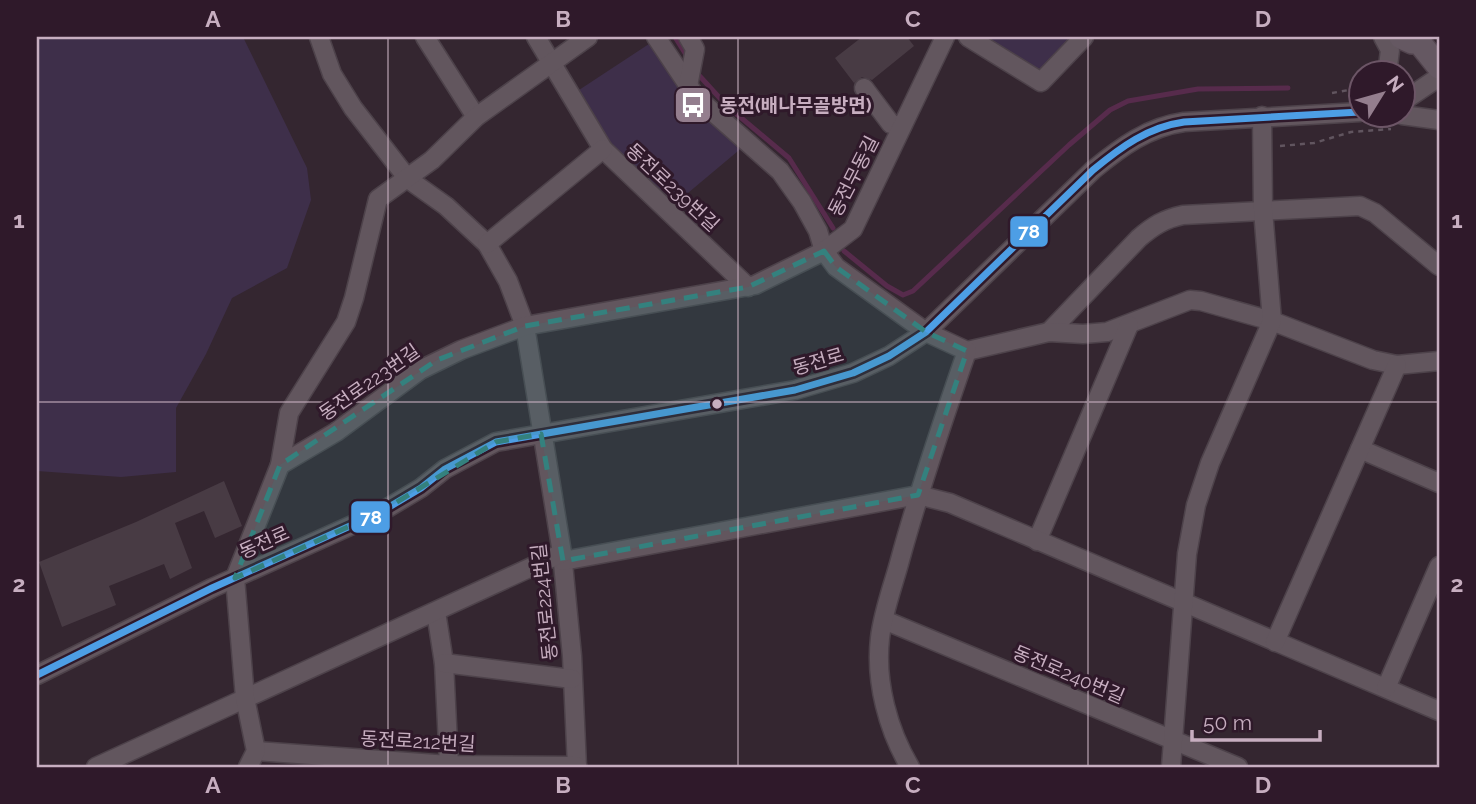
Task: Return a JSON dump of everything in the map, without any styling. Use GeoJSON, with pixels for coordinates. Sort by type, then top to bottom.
{"type":"FeatureCollection","features":[{"type":"Feature","properties":{"kind":"main road"},"geometry":{"type":"LineString","coordinates":[[1413,38],[1439,67]]}},
{"type":"Feature","properties":{"kind":"street"},"geometry":{"type":"LineString","coordinates":[[319,37],[332,74],[408,179],[446,206],[487,244],[508,281],[525,326],[541,434]]}},
{"type":"Feature","properties":{"kind":"street"},"geometry":{"type":"LineString","coordinates":[[425,37],[476,117]]}},
{"type":"Feature","properties":{"kind":"street","name":"동전로239번길"},"geometry":{"type":"LineString","coordinates":[[536,37],[603,149],[748,287]]}},
{"type":"Feature","properties":{"kind":"street"},"geometry":{"type":"LineString","coordinates":[[408,179],[432,160],[476,117],[588,37]]}},
{"type":"Feature","properties":{"kind":"street","name":"동전무동길"},"geometry":{"type":"LineString","coordinates":[[656,37],[692,92],[780,170],[802,202],[818,231],[824,251],[836,267],[926,332]]}},
{"type":"Feature","properties":{"kind":"street","name":"동전무동길"},"geometry":{"type":"LineString","coordinates":[[824,251],[853,229],[945,37]]}},
{"type":"Feature","properties":{"kind":"street"},"geometry":{"type":"LineString","coordinates":[[968,37],[1041,82],[1084,37]]}},
{"type":"Feature","properties":{"kind":"street"},"geometry":{"type":"LineString","coordinates":[[1383,37],[1390,50],[1389,60]]}},
{"type":"Feature","properties":{"kind":"street"},"geometry":{"type":"LineString","coordinates":[[692,43],[692,92]]}},
{"type":"Feature","properties":{"kind":"street"},"geometry":{"type":"LineString","coordinates":[[1416,93],[1439,77]]}},
{"type":"Feature","properties":{"kind":"street"},"geometry":{"type":"LineString","coordinates":[[864,88],[891,124],[902,126]]}},
{"type":"Feature","properties":{"kind":"street"},"geometry":{"type":"LineString","coordinates":[[1332,113],[1346,106]]}},
{"type":"Feature","properties":{"kind":"street","name":"동전로"},"geometry":{"type":"LineString","coordinates":[[37,675],[235,578],[379,513],[445,470],[496,442],[795,390],[853,373],[889,356],[926,332],[1093,170],[1122,146],[1166,125],[1262,116],[1346,113]]}},
{"type":"Feature","properties":{"kind":"street"},"geometry":{"type":"LineString","coordinates":[[1171,767],[1187,554],[1196,505],[1210,463],[1272,321],[1264,210],[1262,116]]}},
{"type":"Feature","properties":{"kind":"street"},"geometry":{"type":"LineString","coordinates":[[1416,121],[1439,120]]}},
{"type":"Feature","properties":{"kind":"street"},"geometry":{"type":"LineString","coordinates":[[487,244],[603,149]]}},
{"type":"Feature","properties":{"kind":"street","name":"동전로"},"geometry":{"type":"LineString","coordinates":[[235,578],[280,465],[289,413],[346,322],[378,199],[408,179]]}},
{"type":"Feature","properties":{"kind":"street"},"geometry":{"type":"LineString","coordinates":[[1049,332],[1139,238],[1168,218],[1182,215],[1360,206],[1375,213],[1439,266]]}},
{"type":"Feature","properties":{"kind":"street"},"geometry":{"type":"LineString","coordinates":[[748,287],[824,251]]}},
{"type":"Feature","properties":{"kind":"street","name":"동전로223번길"},"geometry":{"type":"LineString","coordinates":[[280,465],[336,432],[428,365],[525,326],[748,287]]}},
{"type":"Feature","properties":{"kind":"street"},"geometry":{"type":"LineString","coordinates":[[926,332],[967,351],[1049,332],[1107,332],[1190,300],[1201,300],[1272,321],[1373,360],[1396,365],[1439,361]]}},
{"type":"Feature","properties":{"kind":"street"},"geometry":{"type":"LineString","coordinates":[[1037,541],[1129,325]]}},
{"type":"Feature","properties":{"kind":"street"},"geometry":{"type":"LineString","coordinates":[[910,767],[900,751],[885,703],[879,665],[880,638],[918,495],[967,351]]}},
{"type":"Feature","properties":{"kind":"street"},"geometry":{"type":"LineString","coordinates":[[1275,642],[1396,365]]}},
{"type":"Feature","properties":{"kind":"street","name":"동전로224번길"},"geometry":{"type":"LineString","coordinates":[[541,434],[562,557],[572,656],[577,767]]}},
{"type":"Feature","properties":{"kind":"street"},"geometry":{"type":"LineString","coordinates":[[1360,449],[1439,483]]}},
{"type":"Feature","properties":{"kind":"street"},"geometry":{"type":"LineString","coordinates":[[96,767],[562,557],[918,495],[950,503],[1439,711]]}},
{"type":"Feature","properties":{"kind":"street"},"geometry":{"type":"LineString","coordinates":[[1386,688],[1439,566]]}},
{"type":"Feature","properties":{"kind":"street"},"geometry":{"type":"LineString","coordinates":[[235,578],[246,698],[256,751],[248,767]]}},
{"type":"Feature","properties":{"kind":"street"},"geometry":{"type":"LineString","coordinates":[[436,612],[444,663],[449,765]]}},
{"type":"Feature","properties":{"kind":"street","name":"동전로240번길"},"geometry":{"type":"LineString","coordinates":[[884,620],[1238,767]]}},
{"type":"Feature","properties":{"kind":"street"},"geometry":{"type":"LineString","coordinates":[[444,663],[572,679]]}},
{"type":"Feature","properties":{"kind":"street","name":"동전로212번길"},"geometry":{"type":"LineString","coordinates":[[256,751],[449,765],[577,767]]}},
{"type":"Feature","properties":{"kind":"path"},"geometry":{"type":"LineString","coordinates":[[1332,93],[1346,91]]}},
{"type":"Feature","properties":{"kind":"path"},"geometry":{"type":"LineString","coordinates":[[1274,151],[1279,146],[1314,143],[1361,130]]}},
{"type":"Feature","properties":{"kind":"highlighted area"},"geometry":{"type":"Polygon","coordinates":[[[824,251],[836,267],[926,332],[967,351],[918,495],[563,561],[541,434],[496,442],[379,513],[235,578],[280,465],[437,360],[525,326],[748,287],[824,251]]]}},
{"type":"Feature","properties":{"kind":"shaded area"},"geometry":{"type":"Polygon","coordinates":[[[37,37],[243,37],[307,168],[311,200],[287,268],[232,298],[206,354],[176,408],[176,472],[121,477],[37,471],[37,37]]]}},
{"type":"Feature","properties":{"kind":"shaded area"},"geometry":{"type":"Polygon","coordinates":[[[974,37],[1078,37],[1040,77],[974,37]]]}},
{"type":"Feature","properties":{"kind":"shaded area"},"geometry":{"type":"Polygon","coordinates":[[[652,42],[684,98],[744,146],[676,203],[615,150],[579,90],[652,42]]]}},
{"type":"Feature","properties":{"kind":"building"},"geometry":{"type":"Polygon","coordinates":[[[862,37],[907,37],[914,46],[872,80],[862,77],[854,83],[835,58],[862,37]]]}},
{"type":"Feature","properties":{"kind":"building"},"geometry":{"type":"Polygon","coordinates":[[[224,481],[242,526],[215,538],[204,511],[175,523],[192,568],[170,579],[164,564],[109,586],[116,605],[62,627],[39,562],[136,522],[224,481]]]}},
{"type":"Feature","properties":{"kind":"waterway"},"geometry":{"type":"LineString","coordinates":[[675,37],[688,58]]}},
{"type":"Feature","properties":{"kind":"waterway"},"geometry":{"type":"LineString","coordinates":[[696,72],[727,106],[789,158],[833,228]]}},
{"type":"Feature","properties":{"kind":"waterway"},"geometry":{"type":"LineString","coordinates":[[844,251],[887,286],[903,295],[913,291],[1110,110],[1128,101],[1198,89],[1288,88]]}},
{"type":"Feature","properties":{"kind":"transit line","name":"78"},"geometry":{"type":"LineString","coordinates":[[37,675],[212,588],[379,513],[421,488],[445,469],[496,442],[795,390],[853,373],[889,356],[926,332],[1093,170],[1147,133],[1184,122],[1346,113]]}},
{"type":"Feature","properties":{"kind":"place","name":"동전(배나무골방면)"},"geometry":{"type":"Point","coordinates":[693,105]}}]}
